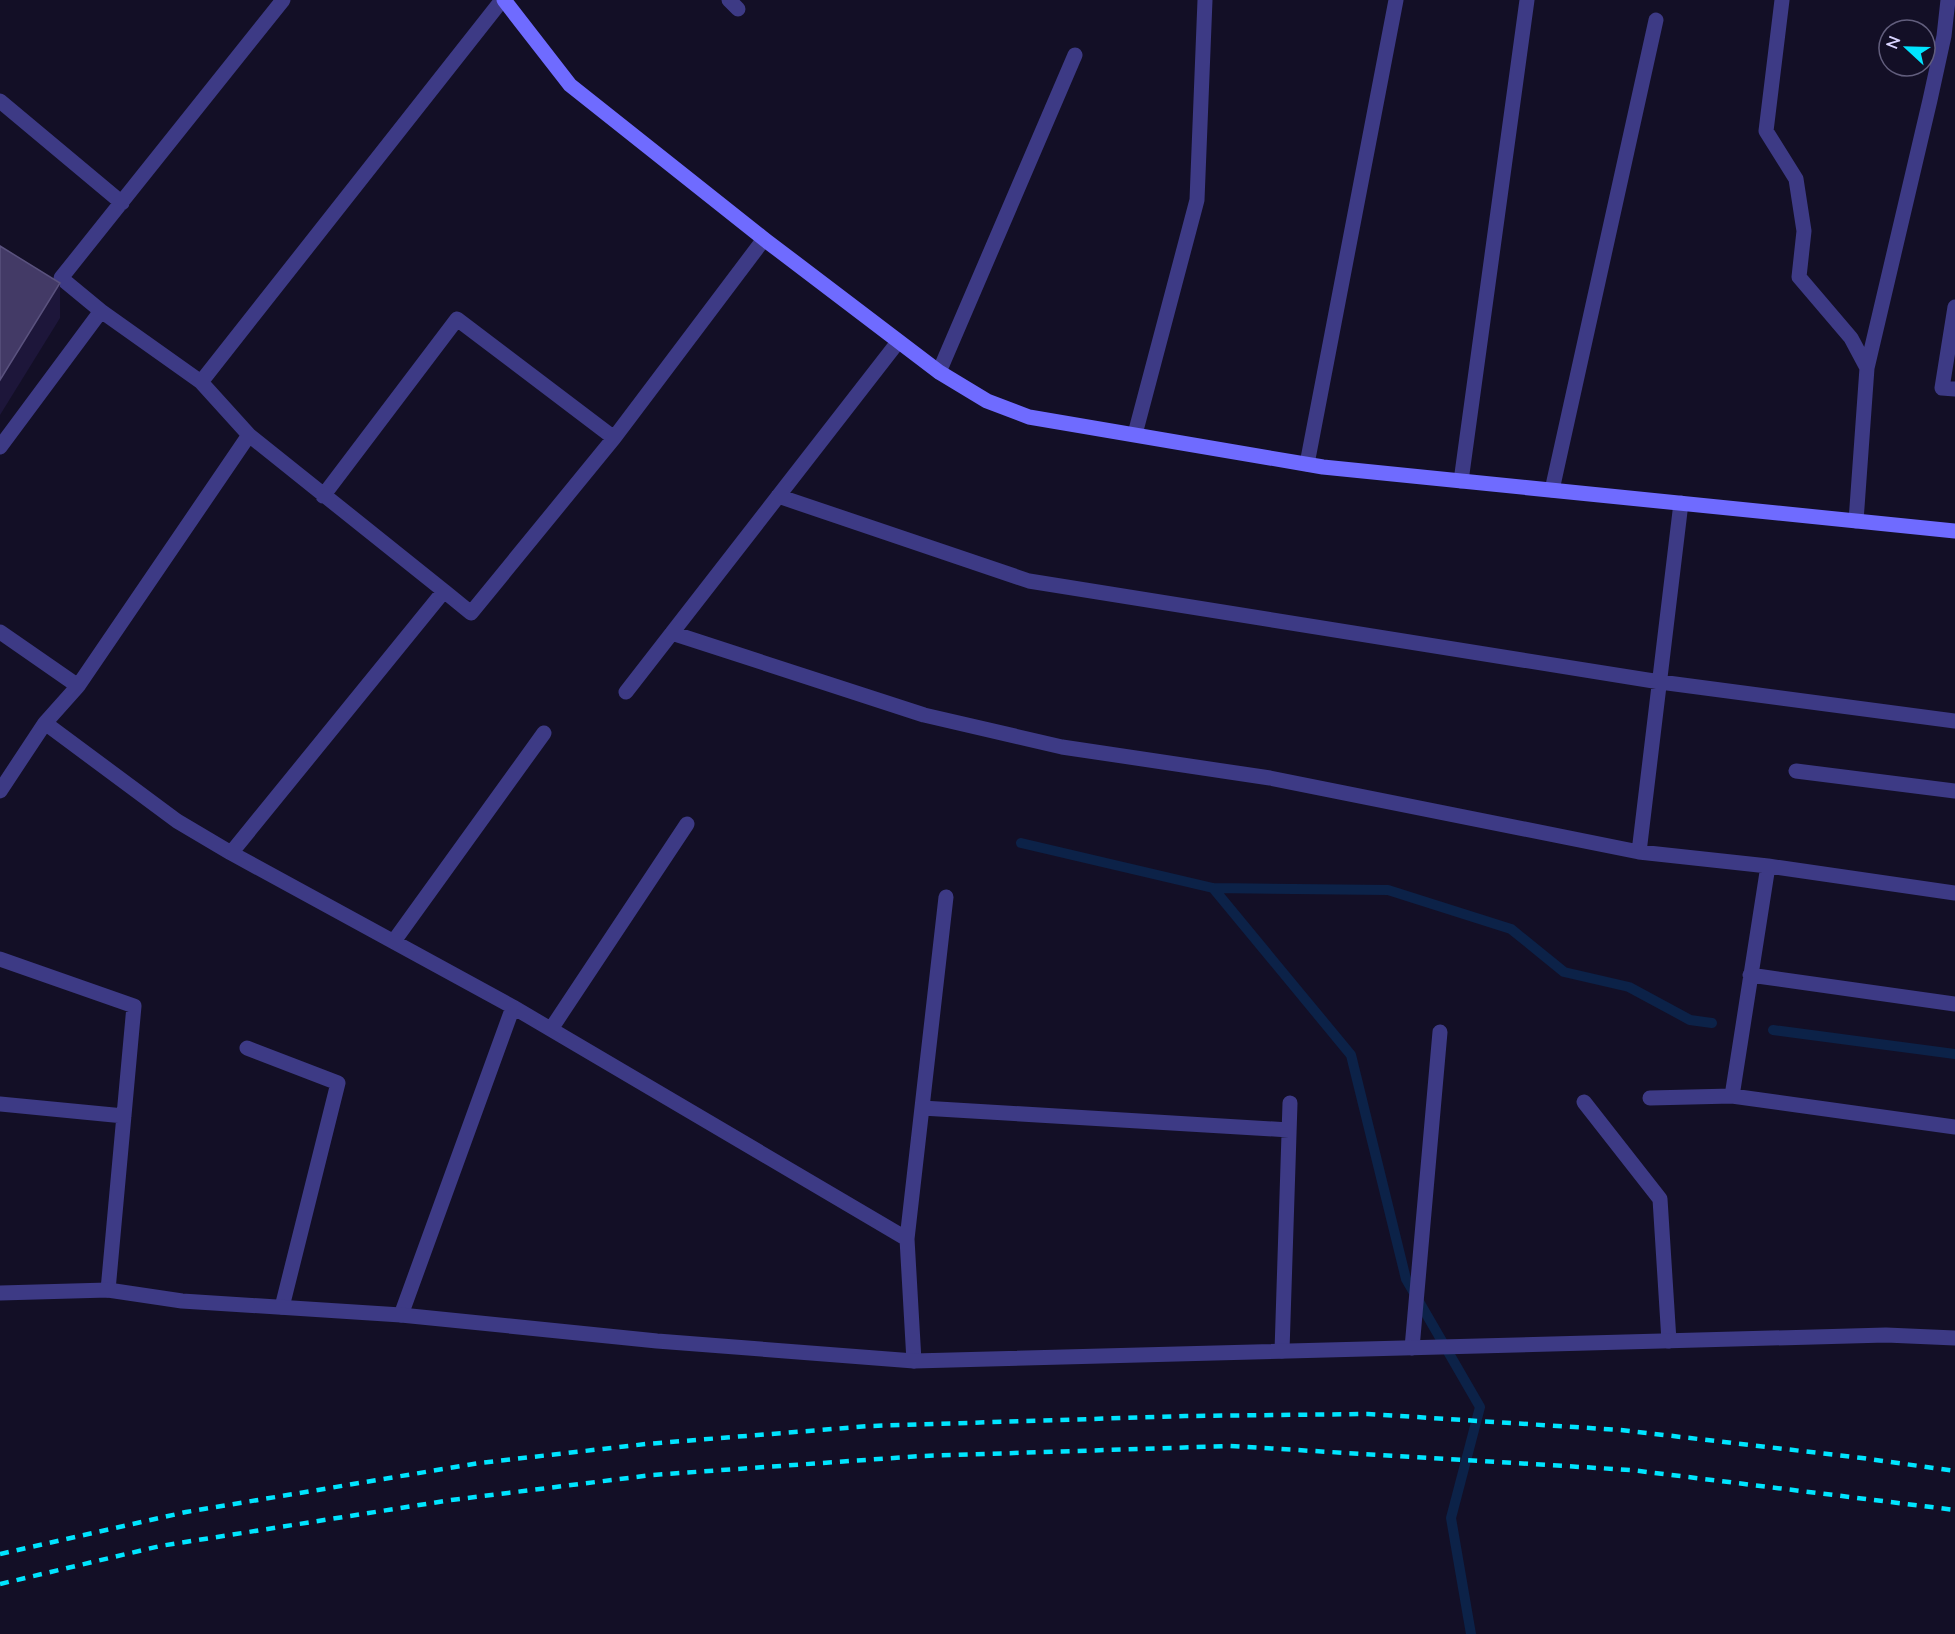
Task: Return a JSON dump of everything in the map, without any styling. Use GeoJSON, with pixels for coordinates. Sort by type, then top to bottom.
{"type":"FeatureCollection","features":[{"type":"Feature","properties":{"kind":"main road"},"geometry":{"type":"LineString","coordinates":[[503,0],[570,84],[764,238],[939,372],[987,401],[1029,417],[1307,464],[1955,531]]}},
{"type":"Feature","properties":{"kind":"street"},"geometry":{"type":"LineString","coordinates":[[283,0],[61,278],[101,311],[201,382],[249,435],[471,613],[614,438],[764,238]]}},
{"type":"Feature","properties":{"kind":"street"},"geometry":{"type":"LineString","coordinates":[[201,382],[503,0]]}},
{"type":"Feature","properties":{"kind":"street"},"geometry":{"type":"LineString","coordinates":[[1135,435],[1197,200],[1205,0]]}},
{"type":"Feature","properties":{"kind":"street"},"geometry":{"type":"LineString","coordinates":[[1307,464],[1396,0]]}},
{"type":"Feature","properties":{"kind":"street"},"geometry":{"type":"LineString","coordinates":[[1461,481],[1527,0]]}},
{"type":"Feature","properties":{"kind":"street"},"geometry":{"type":"LineString","coordinates":[[1782,0],[1766,131],[1796,179],[1804,231],[1799,277],[1851,338],[1867,368]]}},
{"type":"Feature","properties":{"kind":"street"},"geometry":{"type":"LineString","coordinates":[[1856,521],[1867,368],[1930,100],[1944,36],[1948,0]]}},
{"type":"Feature","properties":{"kind":"street"},"geometry":{"type":"LineString","coordinates":[[1552,490],[1656,20]]}},
{"type":"Feature","properties":{"kind":"street"},"geometry":{"type":"LineString","coordinates":[[939,372],[1075,55]]}},
{"type":"Feature","properties":{"kind":"street"},"geometry":{"type":"LineString","coordinates":[[0,101],[122,203]]}},
{"type":"Feature","properties":{"kind":"street"},"geometry":{"type":"LineString","coordinates":[[1955,307],[1942,388],[1955,389]]}},
{"type":"Feature","properties":{"kind":"street"},"geometry":{"type":"LineString","coordinates":[[0,447],[101,311]]}},
{"type":"Feature","properties":{"kind":"street"},"geometry":{"type":"LineString","coordinates":[[323,496],[457,319],[614,438]]}},
{"type":"Feature","properties":{"kind":"street"},"geometry":{"type":"LineString","coordinates":[[626,692],[898,342]]}},
{"type":"Feature","properties":{"kind":"street"},"geometry":{"type":"LineString","coordinates":[[0,791],[45,723],[78,686],[249,435]]}},
{"type":"Feature","properties":{"kind":"street"},"geometry":{"type":"LineString","coordinates":[[778,496],[1029,581],[1660,682],[1955,721]]}},
{"type":"Feature","properties":{"kind":"street"},"geometry":{"type":"LineString","coordinates":[[1639,852],[1681,503]]}},
{"type":"Feature","properties":{"kind":"street"},"geometry":{"type":"LineString","coordinates":[[231,853],[444,591]]}},
{"type":"Feature","properties":{"kind":"street"},"geometry":{"type":"LineString","coordinates":[[0,632],[78,686]]}},
{"type":"Feature","properties":{"kind":"street"},"geometry":{"type":"LineString","coordinates":[[672,633],[924,715],[1062,747],[1270,778],[1639,852],[1768,866],[1955,893]]}},
{"type":"Feature","properties":{"kind":"street"},"geometry":{"type":"LineString","coordinates":[[45,723],[177,821],[231,853],[513,1007],[907,1239]]}},
{"type":"Feature","properties":{"kind":"street"},"geometry":{"type":"LineString","coordinates":[[394,941],[544,733]]}},
{"type":"Feature","properties":{"kind":"street"},"geometry":{"type":"LineString","coordinates":[[1796,771],[1955,791]]}},
{"type":"Feature","properties":{"kind":"street"},"geometry":{"type":"LineString","coordinates":[[551,1029],[687,824]]}},
{"type":"Feature","properties":{"kind":"street"},"geometry":{"type":"LineString","coordinates":[[1732,1096],[1768,866]]}},
{"type":"Feature","properties":{"kind":"street"},"geometry":{"type":"LineString","coordinates":[[914,1361],[907,1239],[946,897]]}},
{"type":"Feature","properties":{"kind":"street"},"geometry":{"type":"LineString","coordinates":[[0,959],[134,1006],[108,1290]]}},
{"type":"Feature","properties":{"kind":"street"},"geometry":{"type":"LineString","coordinates":[[1750,975],[1955,1004]]}},
{"type":"Feature","properties":{"kind":"street"},"geometry":{"type":"LineString","coordinates":[[401,1316],[513,1007]]}},
{"type":"Feature","properties":{"kind":"street"},"geometry":{"type":"LineString","coordinates":[[1412,1348],[1440,1032]]}},
{"type":"Feature","properties":{"kind":"street"},"geometry":{"type":"LineString","coordinates":[[247,1048],[338,1083],[282,1308]]}},
{"type":"Feature","properties":{"kind":"street"},"geometry":{"type":"LineString","coordinates":[[1650,1098],[1732,1096],[1955,1126]]}},
{"type":"Feature","properties":{"kind":"street"},"geometry":{"type":"LineString","coordinates":[[1584,1102],[1660,1199],[1669,1341]]}},
{"type":"Feature","properties":{"kind":"street"},"geometry":{"type":"LineString","coordinates":[[1282,1352],[1290,1103]]}},
{"type":"Feature","properties":{"kind":"street"},"geometry":{"type":"LineString","coordinates":[[0,1104],[124,1116]]}},
{"type":"Feature","properties":{"kind":"street"},"geometry":{"type":"LineString","coordinates":[[922,1108],[1289,1130]]}},
{"type":"Feature","properties":{"kind":"street"},"geometry":{"type":"LineString","coordinates":[[0,1293],[108,1290],[182,1301],[401,1316],[657,1341],[914,1361],[1886,1335],[1955,1338]]}},
{"type":"Feature","properties":{"kind":"building"},"geometry":{"type":"Polygon","coordinates":[[[0,246],[60,283],[0,380],[0,246]]]}},
{"type":"Feature","properties":{"kind":"waterway"},"geometry":{"type":"LineString","coordinates":[[1021,843],[1213,888],[1388,890],[1511,929],[1564,972],[1629,987],[1690,1020],[1712,1023]]}},
{"type":"Feature","properties":{"kind":"waterway"},"geometry":{"type":"LineString","coordinates":[[1213,888],[1351,1055],[1406,1279],[1480,1407],[1451,1518],[1471,1634]]}},
{"type":"Feature","properties":{"kind":"waterway"},"geometry":{"type":"LineString","coordinates":[[1773,1030],[1955,1054]]}},
{"type":"Feature","properties":{"kind":"railway"},"geometry":{"type":"LineString","coordinates":[[0,1554],[186,1512],[479,1463],[646,1444],[870,1426],[1185,1416],[1368,1414],[1621,1430],[1955,1471]]}},
{"type":"Feature","properties":{"kind":"railway"},"geometry":{"type":"LineString","coordinates":[[0,1584],[160,1546],[451,1500],[652,1475],[921,1456],[1230,1446],[1631,1470],[1955,1510]]}}]}
